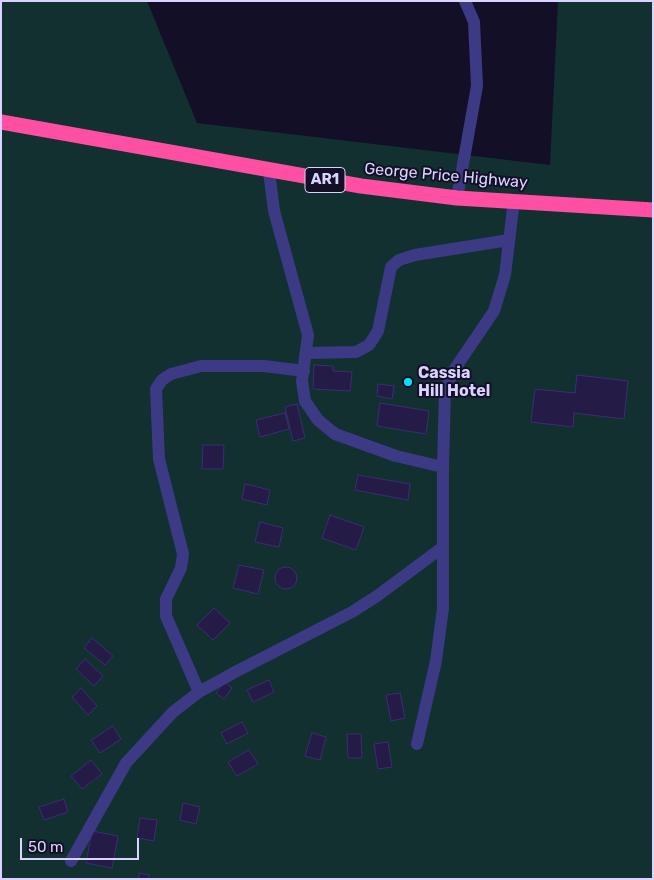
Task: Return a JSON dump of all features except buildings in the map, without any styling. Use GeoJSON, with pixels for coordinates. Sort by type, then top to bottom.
{"type":"FeatureCollection","features":[{"type":"Feature","properties":{"kind":"highway","name":"George Price Highway"},"geometry":{"type":"LineString","coordinates":[[1,122],[269,171],[457,198],[653,210]]}},
{"type":"Feature","properties":{"kind":"lane"},"geometry":{"type":"LineString","coordinates":[[457,198],[477,86],[474,22],[465,1]]}},
{"type":"Feature","properties":{"kind":"lane"},"geometry":{"type":"LineString","coordinates":[[269,171],[274,211],[306,328],[307,352],[302,382],[305,401],[318,420],[336,434],[396,456],[442,467]]}},
{"type":"Feature","properties":{"kind":"lane"},"geometry":{"type":"LineString","coordinates":[[417,744],[437,652],[443,608],[442,467],[445,390],[454,370],[494,311],[505,274],[514,200]]}},
{"type":"Feature","properties":{"kind":"lane"},"geometry":{"type":"LineString","coordinates":[[307,352],[356,352],[368,345],[378,330],[391,267],[399,260],[414,255],[510,240]]}},
{"type":"Feature","properties":{"kind":"lane"},"geometry":{"type":"LineString","coordinates":[[199,692],[166,616],[166,599],[181,568],[183,554],[159,459],[156,389],[162,380],[172,374],[201,366],[239,365],[304,371]]}},
{"type":"Feature","properties":{"kind":"lane"},"geometry":{"type":"LineString","coordinates":[[71,861],[126,763],[173,712],[199,692],[352,612],[377,596],[443,547]]}},
{"type":"Feature","properties":{"kind":"green space"},"geometry":{"type":"Polygon","coordinates":[[[1,1],[147,1],[197,123],[550,165],[558,1],[653,1],[653,879],[1,879],[1,1]]]}},
{"type":"Feature","properties":{"kind":"place","name":"Cassia Hill Hotel"},"geometry":{"type":"Point","coordinates":[408,382]}}]}
